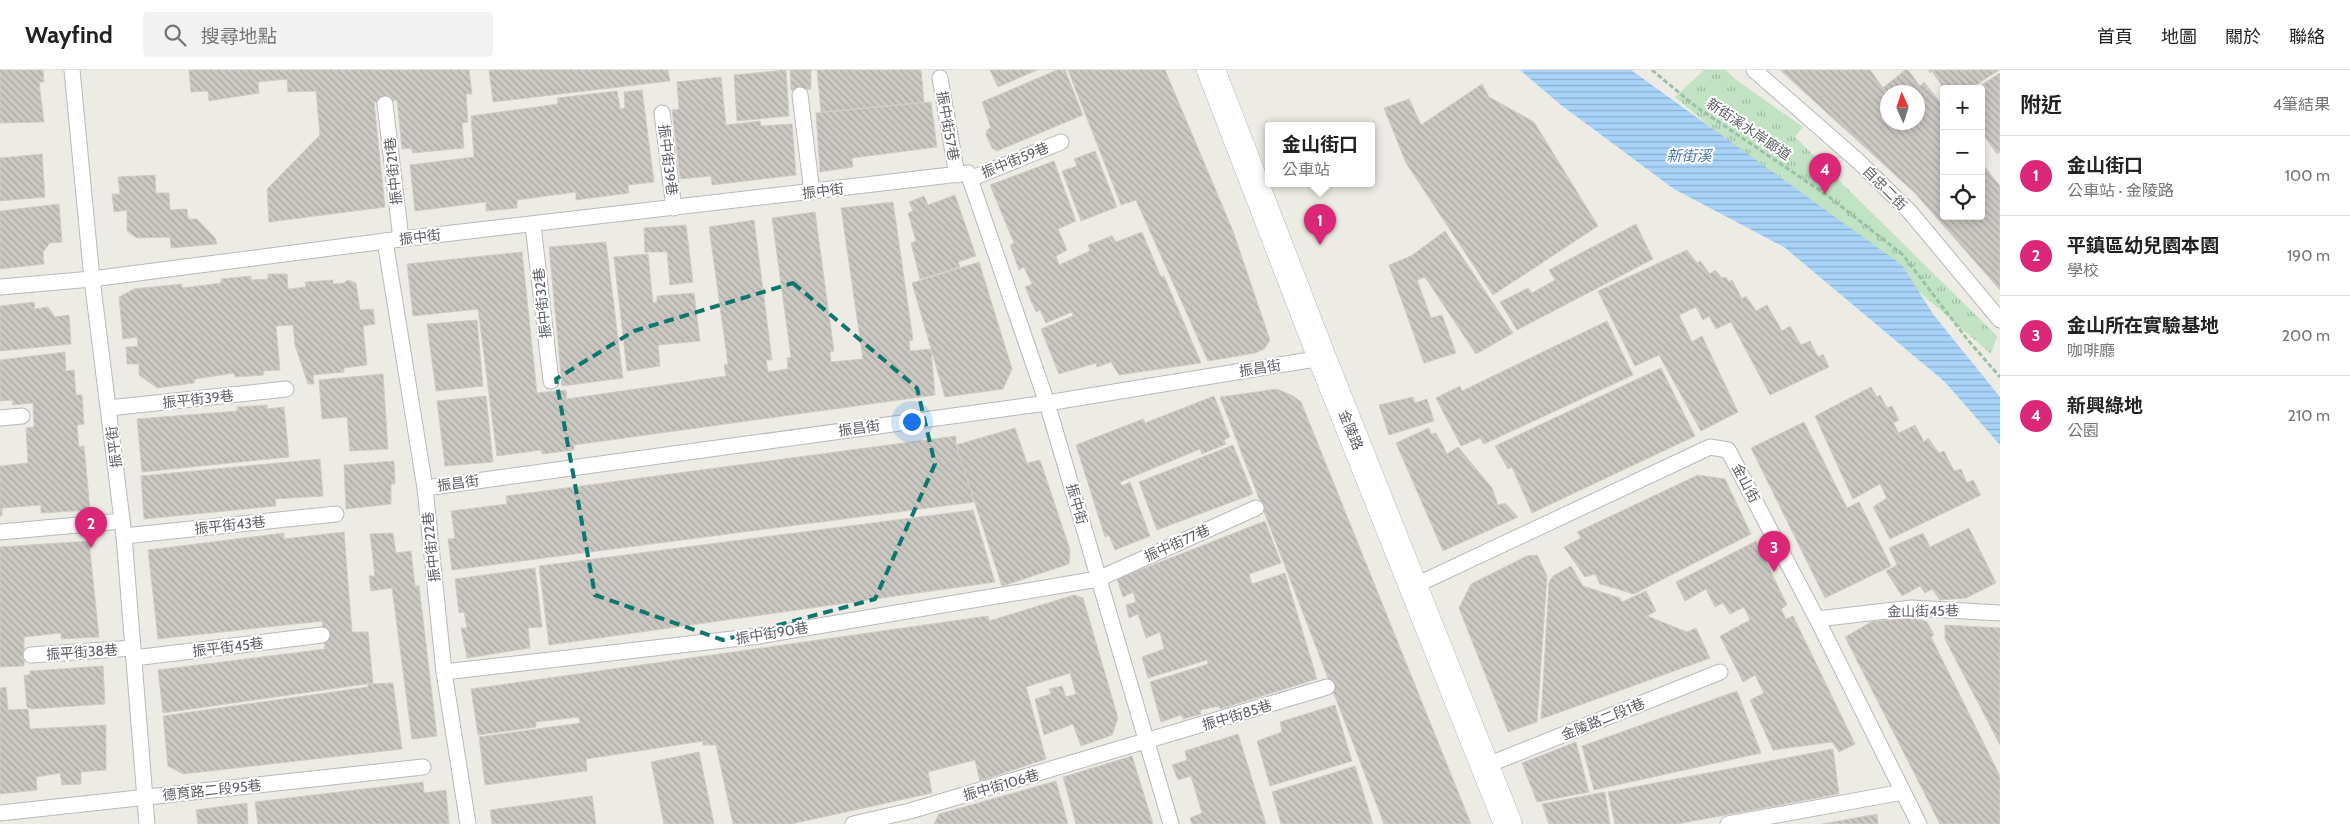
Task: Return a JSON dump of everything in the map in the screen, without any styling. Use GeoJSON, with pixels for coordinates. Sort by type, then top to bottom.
{"type":"FeatureCollection","features":[{"type":"Feature","properties":{"kind":"main road","name":"金陵路"},"geometry":{"type":"LineString","coordinates":[[1211,70],[1322,358],[1508,824]]}},
{"type":"Feature","properties":{"kind":"lane","name":"振平街"},"geometry":{"type":"LineString","coordinates":[[72,70],[92,279],[123,529],[147,824]]}},
{"type":"Feature","properties":{"kind":"lane","name":"自忠二街"},"geometry":{"type":"LineString","coordinates":[[1754,70],[1858,161],[1910,212],[2000,320]]}},
{"type":"Feature","properties":{"kind":"lane","name":"振中街57巷"},"geometry":{"type":"LineString","coordinates":[[940,78],[964,177]]}},
{"type":"Feature","properties":{"kind":"lane"},"geometry":{"type":"LineString","coordinates":[[800,95],[812,192]]}},
{"type":"Feature","properties":{"kind":"lane","name":"振中街21巷"},"geometry":{"type":"LineString","coordinates":[[385,104],[393,240]]}},
{"type":"Feature","properties":{"kind":"lane","name":"振中街39巷"},"geometry":{"type":"LineString","coordinates":[[662,113],[674,208]]}},
{"type":"Feature","properties":{"kind":"lane","name":"振中街59巷"},"geometry":{"type":"LineString","coordinates":[[964,177],[1060,142]]}},
{"type":"Feature","properties":{"kind":"lane","name":"振中街"},"geometry":{"type":"LineString","coordinates":[[0,287],[92,279],[393,240],[812,192],[964,177],[1047,402],[1171,824]]}},
{"type":"Feature","properties":{"kind":"lane","name":"振中街32巷"},"geometry":{"type":"LineString","coordinates":[[533,225],[551,382]]}},
{"type":"Feature","properties":{"kind":"lane","name":"振中街22巷"},"geometry":{"type":"LineString","coordinates":[[393,240],[425,488],[444,672],[468,824]]}},
{"type":"Feature","properties":{"kind":"lane","name":"振昌街"},"geometry":{"type":"LineString","coordinates":[[425,488],[1047,402],[1322,358]]}},
{"type":"Feature","properties":{"kind":"lane","name":"振平街39巷"},"geometry":{"type":"LineString","coordinates":[[109,408],[286,390]]}},
{"type":"Feature","properties":{"kind":"lane"},"geometry":{"type":"LineString","coordinates":[[0,418],[22,416]]}},
{"type":"Feature","properties":{"kind":"lane","name":"金山街"},"geometry":{"type":"LineString","coordinates":[[1414,586],[1710,447],[1728,450],[1817,619],[1919,824]]}},
{"type":"Feature","properties":{"kind":"lane","name":"振中街77巷"},"geometry":{"type":"LineString","coordinates":[[1098,579],[1256,508]]}},
{"type":"Feature","properties":{"kind":"lane","name":"振平街43巷"},"geometry":{"type":"LineString","coordinates":[[0,532],[123,529],[336,514]]}},
{"type":"Feature","properties":{"kind":"lane","name":"振中街90巷"},"geometry":{"type":"LineString","coordinates":[[444,672],[759,636],[1098,579]]}},
{"type":"Feature","properties":{"kind":"lane","name":"金山街45巷"},"geometry":{"type":"LineString","coordinates":[[1817,619],[1912,608],[2000,612]]}},
{"type":"Feature","properties":{"kind":"lane","name":"振平街45巷"},"geometry":{"type":"LineString","coordinates":[[133,653],[322,635]]}},
{"type":"Feature","properties":{"kind":"lane","name":"振平街38巷"},"geometry":{"type":"LineString","coordinates":[[32,655],[133,653]]}},
{"type":"Feature","properties":{"kind":"lane","name":"金陵路二段1巷"},"geometry":{"type":"LineString","coordinates":[[1490,777],[1720,672]]}},
{"type":"Feature","properties":{"kind":"lane","name":"振中街85巷"},"geometry":{"type":"LineString","coordinates":[[1148,742],[1327,687]]}},
{"type":"Feature","properties":{"kind":"lane","name":"振中街106巷"},"geometry":{"type":"LineString","coordinates":[[853,824],[910,811],[1148,742]]}},
{"type":"Feature","properties":{"kind":"lane","name":"德育路二段95巷"},"geometry":{"type":"LineString","coordinates":[[0,813],[423,767]]}},
{"type":"Feature","properties":{"kind":"lane"},"geometry":{"type":"LineString","coordinates":[[1728,824],[1903,792]]}},
{"type":"Feature","properties":{"kind":"path","name":"新街溪水岸廊道"},"geometry":{"type":"LineString","coordinates":[[1652,70],[1695,106],[1828,196],[1903,255],[1967,339],[2000,377]]}},
{"type":"Feature","properties":{"kind":"highlighted area"},"geometry":{"type":"Polygon","coordinates":[[[793,283],[917,388],[935,464],[875,599],[723,640],[595,595],[556,379],[634,331],[793,283]]]}},
{"type":"Feature","properties":{"kind":"green space"},"geometry":{"type":"Polygon","coordinates":[[[1704,70],[1726,70],[1735,79],[1803,127],[1795,137],[1997,336],[1991,354],[1843,226],[1752,162],[1675,97],[1704,70]]]}},
{"type":"Feature","properties":{"kind":"water","name":"新街溪"},"geometry":{"type":"Polygon","coordinates":[[[1520,70],[1631,70],[1902,265],[1933,314],[2000,397],[2000,445],[1945,382],[1784,247],[1674,189],[1561,105],[1520,70]]]}},
{"type":"Feature","properties":{"kind":"building"},"geometry":{"type":"Polygon","coordinates":[[[0,70],[43,70],[44,82],[39,82],[44,122],[0,123],[0,70]]]}},
{"type":"Feature","properties":{"kind":"building"},"geometry":{"type":"Polygon","coordinates":[[[189,70],[469,70],[472,94],[466,94],[468,122],[462,123],[464,148],[413,153],[411,148],[402,149],[397,100],[374,102],[385,207],[269,222],[267,189],[320,135],[316,91],[288,92],[287,79],[258,82],[259,93],[209,101],[208,91],[191,92],[189,70]]]}},
{"type":"Feature","properties":{"kind":"building"},"geometry":{"type":"Polygon","coordinates":[[[489,70],[668,70],[670,81],[493,102],[489,70]]]}},
{"type":"Feature","properties":{"kind":"building"},"geometry":{"type":"Polygon","coordinates":[[[786,70],[789,116],[737,121],[734,75],[786,70]]]}},
{"type":"Feature","properties":{"kind":"building"},"geometry":{"type":"Polygon","coordinates":[[[790,70],[811,70],[811,89],[791,90],[790,70]]]}},
{"type":"Feature","properties":{"kind":"building"},"geometry":{"type":"Polygon","coordinates":[[[817,70],[921,70],[924,102],[821,112],[817,70]]]}},
{"type":"Feature","properties":{"kind":"building"},"geometry":{"type":"Polygon","coordinates":[[[990,70],[1037,70],[998,87],[990,70]]]}},
{"type":"Feature","properties":{"kind":"building"},"geometry":{"type":"Polygon","coordinates":[[[1057,70],[1065,70],[1083,115],[997,151],[992,148],[986,135],[987,130],[991,128],[982,102],[1057,70]]]}},
{"type":"Feature","properties":{"kind":"building"},"geometry":{"type":"Polygon","coordinates":[[[1068,70],[1165,70],[1233,231],[1270,340],[1264,349],[1255,353],[1208,361],[1136,200],[1121,205],[1068,70]]]}},
{"type":"Feature","properties":{"kind":"building"},"geometry":{"type":"Polygon","coordinates":[[[1780,70],[1870,70],[1881,85],[1880,130],[1925,130],[1925,85],[1921,85],[1924,82],[1940,102],[1940,220],[1985,220],[1985,167],[2000,186],[2000,290],[1915,193],[1780,70]]]}},
{"type":"Feature","properties":{"kind":"building"},"geometry":{"type":"Polygon","coordinates":[[[1905,70],[1908,70],[1919,85],[1887,85],[1905,70]]]}},
{"type":"Feature","properties":{"kind":"building"},"geometry":{"type":"Polygon","coordinates":[[[1928,70],[1999,70],[1976,85],[1941,85],[1932,71],[1930,73],[1928,70]]]}},
{"type":"Feature","properties":{"kind":"building"},"geometry":{"type":"Polygon","coordinates":[[[2000,73],[2000,152],[1997,154],[1985,137],[1985,85],[1981,85],[2000,73]]]}},
{"type":"Feature","properties":{"kind":"building"},"geometry":{"type":"Polygon","coordinates":[[[721,77],[726,125],[760,121],[761,126],[792,124],[796,175],[712,185],[711,176],[680,179],[672,110],[679,109],[677,82],[721,77]]]}},
{"type":"Feature","properties":{"kind":"building"},"geometry":{"type":"Polygon","coordinates":[[[1482,84],[1489,97],[1534,122],[1598,226],[1493,295],[1406,163],[1384,108],[1409,99],[1421,125],[1482,84]]]}},
{"type":"Feature","properties":{"kind":"building"},"geometry":{"type":"Polygon","coordinates":[[[642,90],[654,182],[628,185],[629,193],[576,200],[576,192],[517,200],[517,208],[486,211],[486,202],[415,211],[410,165],[474,157],[471,116],[558,104],[557,98],[617,91],[620,109],[625,108],[624,92],[642,90]]]}},
{"type":"Feature","properties":{"kind":"building"},"geometry":{"type":"Polygon","coordinates":[[[931,102],[937,147],[852,158],[853,167],[820,172],[816,113],[931,102]]]}},
{"type":"Feature","properties":{"kind":"building"},"geometry":{"type":"Polygon","coordinates":[[[1095,151],[1117,207],[1081,221],[1062,171],[1077,166],[1074,159],[1095,151]]]}},
{"type":"Feature","properties":{"kind":"building"},"geometry":{"type":"Polygon","coordinates":[[[42,154],[45,197],[0,201],[0,158],[42,154]]]}},
{"type":"Feature","properties":{"kind":"building"},"geometry":{"type":"Polygon","coordinates":[[[1054,161],[1076,221],[1058,229],[1067,250],[1056,256],[1059,265],[1090,251],[1088,245],[1112,236],[1116,242],[1142,232],[1161,277],[1164,276],[1201,363],[1119,375],[1111,362],[1097,367],[1096,363],[1059,374],[1041,329],[1073,316],[1072,312],[1046,323],[1040,310],[1036,312],[1025,287],[1032,284],[1024,267],[1019,270],[1010,245],[1014,243],[990,185],[1054,161]]]}},
{"type":"Feature","properties":{"kind":"building"},"geometry":{"type":"Polygon","coordinates":[[[155,175],[156,193],[169,193],[170,210],[187,209],[188,219],[197,219],[215,238],[217,244],[171,248],[170,237],[137,238],[127,231],[127,210],[114,212],[112,194],[120,194],[118,177],[155,175]]]}},
{"type":"Feature","properties":{"kind":"building"},"geometry":{"type":"Polygon","coordinates":[[[955,195],[976,256],[958,262],[960,267],[920,279],[911,243],[916,241],[908,213],[913,211],[909,202],[924,196],[928,205],[955,195]]]}},
{"type":"Feature","properties":{"kind":"building"},"geometry":{"type":"Polygon","coordinates":[[[893,202],[913,340],[909,341],[910,351],[931,349],[935,395],[574,445],[574,450],[542,454],[541,450],[497,456],[478,309],[413,316],[407,264],[522,252],[537,393],[566,390],[567,399],[726,376],[724,365],[728,364],[709,227],[754,220],[772,360],[766,360],[768,372],[788,369],[787,358],[791,357],[772,218],[815,212],[834,351],[830,352],[831,362],[863,359],[841,208],[893,202]]]}},
{"type":"Feature","properties":{"kind":"building"},"geometry":{"type":"Polygon","coordinates":[[[59,204],[62,242],[50,243],[43,252],[44,264],[0,269],[0,211],[59,204]]]}},
{"type":"Feature","properties":{"kind":"building"},"geometry":{"type":"Polygon","coordinates":[[[1636,224],[1653,259],[1517,330],[1500,302],[1528,288],[1532,293],[1555,280],[1549,270],[1636,224]]]}},
{"type":"Feature","properties":{"kind":"building"},"geometry":{"type":"Polygon","coordinates":[[[686,225],[693,282],[670,285],[667,252],[645,252],[644,228],[686,225]]]}},
{"type":"Feature","properties":{"kind":"building"},"geometry":{"type":"Polygon","coordinates":[[[1445,231],[1513,333],[1476,354],[1425,277],[1417,280],[1431,318],[1442,315],[1456,353],[1424,363],[1389,265],[1411,256],[1445,231]]]}},
{"type":"Feature","properties":{"kind":"building"},"geometry":{"type":"Polygon","coordinates":[[[606,242],[623,378],[562,386],[549,247],[606,242]]]}},
{"type":"Feature","properties":{"kind":"building"},"geometry":{"type":"Polygon","coordinates":[[[1687,250],[1697,263],[1700,261],[1710,274],[1715,270],[1722,278],[1726,277],[1729,282],[1732,280],[1742,299],[1746,296],[1756,311],[1767,305],[1782,331],[1790,326],[1801,345],[1810,341],[1818,357],[1823,354],[1829,367],[1770,395],[1731,322],[1716,329],[1709,316],[1703,320],[1696,307],[1679,315],[1692,342],[1702,336],[1738,412],[1701,431],[1659,355],[1635,366],[1598,291],[1687,250]]]}},
{"type":"Feature","properties":{"kind":"building"},"geometry":{"type":"Polygon","coordinates":[[[648,254],[653,303],[657,302],[657,296],[694,293],[700,341],[658,345],[660,366],[627,371],[614,257],[648,254]]]}},
{"type":"Feature","properties":{"kind":"building"},"geometry":{"type":"Polygon","coordinates":[[[979,262],[1012,369],[1003,389],[945,397],[912,283],[979,262]]]}},
{"type":"Feature","properties":{"kind":"building"},"geometry":{"type":"Polygon","coordinates":[[[268,274],[287,274],[288,289],[306,287],[305,282],[333,280],[333,284],[343,283],[348,280],[356,283],[360,310],[373,309],[375,324],[363,326],[367,365],[344,368],[344,372],[313,375],[314,384],[308,384],[295,345],[293,325],[276,326],[280,370],[263,371],[264,375],[235,377],[234,373],[195,379],[194,383],[157,388],[139,375],[139,364],[127,364],[126,347],[138,346],[137,337],[123,339],[119,297],[134,289],[182,284],[182,288],[221,283],[221,279],[251,276],[251,280],[268,279],[268,274]]]}},
{"type":"Feature","properties":{"kind":"building"},"geometry":{"type":"Polygon","coordinates":[[[34,302],[35,309],[48,307],[55,317],[69,315],[71,344],[0,351],[0,306],[34,302]]]}},
{"type":"Feature","properties":{"kind":"building"},"geometry":{"type":"Polygon","coordinates":[[[477,320],[483,386],[436,391],[427,324],[477,320]]]}},
{"type":"Feature","properties":{"kind":"building"},"geometry":{"type":"Polygon","coordinates":[[[1607,321],[1633,375],[1484,444],[1480,438],[1461,446],[1436,398],[1460,386],[1462,391],[1607,321]]]}},
{"type":"Feature","properties":{"kind":"building"},"geometry":{"type":"Polygon","coordinates":[[[65,352],[66,371],[74,370],[76,395],[82,395],[84,424],[77,425],[79,447],[84,446],[90,510],[41,513],[41,505],[2,508],[2,516],[0,516],[0,466],[28,463],[26,428],[34,427],[33,403],[13,405],[12,400],[0,401],[0,360],[65,352]]]}},
{"type":"Feature","properties":{"kind":"building"},"geometry":{"type":"Polygon","coordinates":[[[1661,368],[1695,436],[1532,513],[1512,467],[1508,469],[1495,446],[1661,368]]]}},
{"type":"Feature","properties":{"kind":"building"},"geometry":{"type":"Polygon","coordinates":[[[383,374],[388,449],[350,451],[347,417],[322,419],[319,380],[383,374]]]}},
{"type":"Feature","properties":{"kind":"building"},"geometry":{"type":"Polygon","coordinates":[[[1871,387],[1877,397],[1880,395],[1887,408],[1892,406],[1899,420],[1893,423],[1899,433],[1915,425],[1924,442],[1928,438],[1939,453],[1944,451],[1954,471],[1961,469],[1967,483],[1973,480],[1981,495],[1890,539],[1873,507],[1887,498],[1880,484],[1853,499],[1815,416],[1871,387]]]}},
{"type":"Feature","properties":{"kind":"building"},"geometry":{"type":"Polygon","coordinates":[[[1277,389],[1301,402],[1471,824],[1384,824],[1220,397],[1277,389]]]}},
{"type":"Feature","properties":{"kind":"building"},"geometry":{"type":"Polygon","coordinates":[[[486,396],[493,462],[445,466],[437,401],[486,396]]]}},
{"type":"Feature","properties":{"kind":"building"},"geometry":{"type":"Polygon","coordinates":[[[1214,396],[1230,437],[1224,440],[1226,444],[1202,454],[1200,449],[1120,482],[1122,486],[1130,482],[1150,536],[1115,550],[1109,535],[1105,537],[1076,445],[1143,419],[1145,423],[1214,396]]]}},
{"type":"Feature","properties":{"kind":"building"},"geometry":{"type":"Polygon","coordinates":[[[1413,397],[1415,403],[1427,399],[1434,421],[1389,435],[1379,405],[1413,397]]]}},
{"type":"Feature","properties":{"kind":"building"},"geometry":{"type":"Polygon","coordinates":[[[267,405],[267,409],[284,407],[289,457],[142,472],[137,419],[237,411],[237,407],[267,405]]]}},
{"type":"Feature","properties":{"kind":"building"},"geometry":{"type":"Polygon","coordinates":[[[1804,422],[1847,508],[1859,502],[1891,566],[1825,598],[1751,448],[1804,422]]]}},
{"type":"Feature","properties":{"kind":"building"},"geometry":{"type":"Polygon","coordinates":[[[1015,428],[1027,463],[1040,460],[1070,550],[1069,564],[1002,586],[956,445],[1015,428]]]}},
{"type":"Feature","properties":{"kind":"building"},"geometry":{"type":"Polygon","coordinates":[[[1429,428],[1431,434],[1436,433],[1447,454],[1458,447],[1492,488],[1498,505],[1505,503],[1518,517],[1443,551],[1396,443],[1429,428]]]}},
{"type":"Feature","properties":{"kind":"building"},"geometry":{"type":"Polygon","coordinates":[[[956,436],[956,445],[974,502],[452,570],[448,539],[455,538],[451,511],[507,504],[506,496],[956,436]]]}},
{"type":"Feature","properties":{"kind":"building"},"geometry":{"type":"Polygon","coordinates":[[[1233,445],[1253,494],[1157,530],[1139,482],[1233,445]]]}},
{"type":"Feature","properties":{"kind":"building"},"geometry":{"type":"Polygon","coordinates":[[[320,459],[323,496],[275,499],[276,506],[144,519],[141,476],[320,459]]]}},
{"type":"Feature","properties":{"kind":"building"},"geometry":{"type":"Polygon","coordinates":[[[394,461],[395,484],[391,484],[391,504],[346,509],[344,465],[394,461]]]}},
{"type":"Feature","properties":{"kind":"building"},"geometry":{"type":"Polygon","coordinates":[[[1698,475],[1725,479],[1751,534],[1634,594],[1600,584],[1595,574],[1585,577],[1564,547],[1581,538],[1577,532],[1698,475]]]}},
{"type":"Feature","properties":{"kind":"building"},"geometry":{"type":"Polygon","coordinates":[[[973,510],[995,582],[549,645],[539,566],[973,510]]]}},
{"type":"Feature","properties":{"kind":"building"},"geometry":{"type":"Polygon","coordinates":[[[1265,521],[1281,563],[1249,574],[1252,584],[1285,573],[1317,679],[1220,709],[1219,706],[1200,710],[1201,714],[1183,719],[1181,715],[1161,722],[1150,682],[1208,664],[1207,660],[1148,678],[1142,657],[1164,649],[1160,632],[1146,638],[1138,614],[1129,618],[1126,605],[1136,602],[1133,592],[1123,597],[1117,579],[1265,521]]]}},
{"type":"Feature","properties":{"kind":"building"},"geometry":{"type":"Polygon","coordinates":[[[1969,528],[1996,583],[1966,598],[1940,600],[1932,589],[1925,593],[1920,586],[1902,596],[1886,571],[1897,565],[1889,548],[1923,533],[1930,547],[1969,528]]]}},
{"type":"Feature","properties":{"kind":"building"},"geometry":{"type":"Polygon","coordinates":[[[344,532],[352,632],[368,632],[373,683],[163,713],[158,670],[325,649],[322,621],[158,639],[148,550],[284,533],[284,539],[344,532]]]}},
{"type":"Feature","properties":{"kind":"building"},"geometry":{"type":"Polygon","coordinates":[[[393,533],[396,553],[411,551],[415,586],[419,586],[437,736],[412,739],[392,588],[371,591],[369,576],[375,576],[370,534],[393,533]]]}},
{"type":"Feature","properties":{"kind":"building"},"geometry":{"type":"Polygon","coordinates":[[[89,541],[99,637],[61,639],[61,633],[24,637],[24,666],[0,667],[0,547],[89,541]]]}},
{"type":"Feature","properties":{"kind":"building"},"geometry":{"type":"Polygon","coordinates":[[[1756,541],[1787,605],[1781,609],[1786,619],[1793,616],[1855,744],[1839,752],[1832,742],[1773,750],[1750,700],[1764,693],[1755,675],[1743,682],[1720,636],[1750,620],[1744,607],[1730,614],[1723,603],[1715,607],[1706,589],[1685,601],[1676,582],[1756,541]]]}},
{"type":"Feature","properties":{"kind":"building"},"geometry":{"type":"Polygon","coordinates":[[[1537,555],[1547,576],[1537,722],[1508,732],[1459,608],[1471,584],[1527,556],[1537,555]]]}},
{"type":"Feature","properties":{"kind":"building"},"geometry":{"type":"Polygon","coordinates":[[[1571,566],[1583,586],[1620,598],[1622,602],[1646,591],[1656,611],[1647,616],[1687,632],[1696,628],[1710,658],[1541,719],[1549,582],[1553,576],[1571,566]]]}},
{"type":"Feature","properties":{"kind":"building"},"geometry":{"type":"Polygon","coordinates":[[[535,568],[542,627],[528,628],[530,648],[467,658],[461,628],[467,628],[464,612],[459,613],[455,579],[535,568]]]}},
{"type":"Feature","properties":{"kind":"building"},"geometry":{"type":"Polygon","coordinates":[[[1074,595],[1083,598],[1118,718],[1112,735],[1081,746],[1073,724],[1044,735],[1035,699],[1051,694],[1049,689],[1062,686],[1066,697],[1076,694],[1070,673],[1026,687],[1046,759],[980,781],[975,760],[928,772],[932,793],[791,824],[733,824],[716,745],[703,745],[703,741],[586,759],[587,771],[485,785],[479,737],[580,723],[579,717],[536,722],[536,727],[478,735],[471,689],[988,616],[989,621],[1074,595]]]}},
{"type":"Feature","properties":{"kind":"building"},"geometry":{"type":"Polygon","coordinates":[[[1917,618],[1927,622],[1934,635],[1931,637],[2000,776],[2000,824],[1940,824],[1845,637],[1871,622],[1917,618]]]}},
{"type":"Feature","properties":{"kind":"building"},"geometry":{"type":"Polygon","coordinates":[[[1945,625],[2000,628],[2000,745],[1945,639],[1945,625]]]}},
{"type":"Feature","properties":{"kind":"building"},"geometry":{"type":"Polygon","coordinates":[[[103,666],[105,704],[32,709],[27,707],[24,675],[30,675],[30,671],[103,666]]]}},
{"type":"Feature","properties":{"kind":"building"},"geometry":{"type":"Polygon","coordinates":[[[393,683],[402,749],[183,774],[168,766],[163,716],[368,687],[368,684],[393,683]]]}},
{"type":"Feature","properties":{"kind":"building"},"geometry":{"type":"Polygon","coordinates":[[[6,687],[8,710],[28,709],[30,729],[106,725],[106,770],[81,772],[81,784],[62,785],[60,773],[36,777],[37,790],[0,794],[0,688],[6,687]]]}},
{"type":"Feature","properties":{"kind":"building"},"geometry":{"type":"Polygon","coordinates":[[[1737,691],[1761,753],[1594,790],[1582,746],[1737,691]]]}},
{"type":"Feature","properties":{"kind":"building"},"geometry":{"type":"Polygon","coordinates":[[[1335,705],[1352,761],[1270,786],[1257,741],[1282,732],[1280,722],[1335,705]]]}},
{"type":"Feature","properties":{"kind":"building"},"geometry":{"type":"Polygon","coordinates":[[[1238,734],[1266,824],[1192,824],[1190,818],[1202,813],[1191,776],[1178,780],[1172,765],[1187,760],[1185,751],[1238,734]]]}},
{"type":"Feature","properties":{"kind":"building"},"geometry":{"type":"Polygon","coordinates":[[[1576,742],[1589,792],[1537,802],[1522,763],[1576,742]]]}},
{"type":"Feature","properties":{"kind":"building"},"geometry":{"type":"Polygon","coordinates":[[[1833,749],[1839,794],[1677,824],[1615,824],[1608,792],[1833,749]]]}},
{"type":"Feature","properties":{"kind":"building"},"geometry":{"type":"Polygon","coordinates":[[[699,752],[714,824],[664,824],[651,762],[699,752]]]}},
{"type":"Feature","properties":{"kind":"building"},"geometry":{"type":"Polygon","coordinates":[[[1132,756],[1153,824],[1076,824],[1063,777],[1132,756]]]}},
{"type":"Feature","properties":{"kind":"building"},"geometry":{"type":"Polygon","coordinates":[[[1355,766],[1373,824],[1281,824],[1272,792],[1355,766]]]}},
{"type":"Feature","properties":{"kind":"building"},"geometry":{"type":"Polygon","coordinates":[[[1056,781],[1068,824],[934,824],[939,814],[1056,781]]]}},
{"type":"Feature","properties":{"kind":"building"},"geometry":{"type":"Polygon","coordinates":[[[423,782],[424,793],[446,790],[449,824],[258,824],[255,802],[423,782]]]}},
{"type":"Feature","properties":{"kind":"building"},"geometry":{"type":"Polygon","coordinates":[[[1605,792],[1610,824],[1549,824],[1542,804],[1605,792]]]}},
{"type":"Feature","properties":{"kind":"building"},"geometry":{"type":"Polygon","coordinates":[[[592,796],[596,824],[492,824],[490,810],[592,796]]]}},
{"type":"Feature","properties":{"kind":"building"},"geometry":{"type":"Polygon","coordinates":[[[247,803],[248,824],[198,824],[196,810],[247,803]]]}},
{"type":"Feature","properties":{"kind":"building"},"geometry":{"type":"Polygon","coordinates":[[[1877,814],[1878,824],[1822,824],[1877,814]]]}},
{"type":"Feature","properties":{"kind":"place","name":"新興綠地"},"geometry":{"type":"Point","coordinates":[1825,194]}},
{"type":"Feature","properties":{"kind":"place","name":"金山街口"},"geometry":{"type":"Point","coordinates":[1320,245]}},
{"type":"Feature","properties":{"kind":"place","name":"平鎮區幼兒園本園"},"geometry":{"type":"Point","coordinates":[91,548]}},
{"type":"Feature","properties":{"kind":"place","name":"金山所在實驗基地"},"geometry":{"type":"Point","coordinates":[1774,572]}}]}
